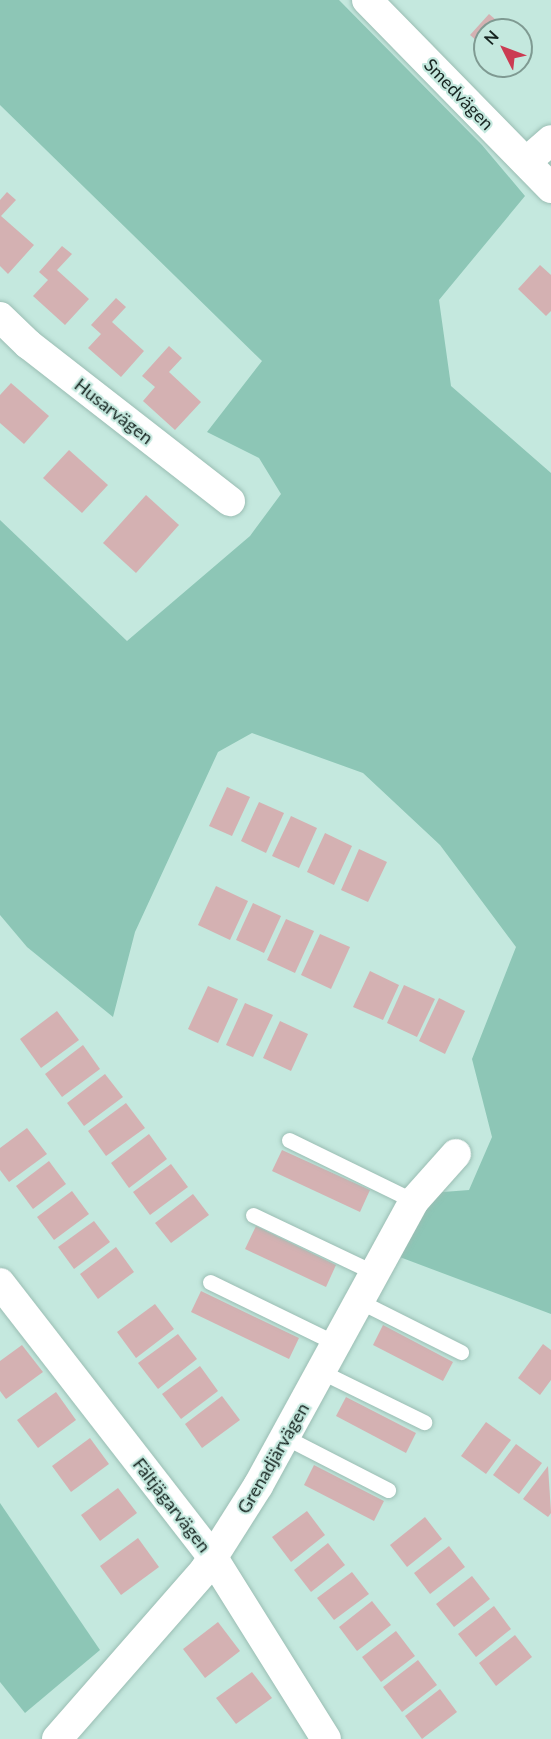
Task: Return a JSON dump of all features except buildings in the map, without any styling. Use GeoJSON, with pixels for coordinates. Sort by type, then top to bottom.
{"type":"FeatureCollection","features":[{"type":"Feature","properties":{"kind":"street","name":"Smedvägen"},"geometry":{"type":"LineString","coordinates":[[367,0],[551,188]]}},
{"type":"Feature","properties":{"kind":"street"},"geometry":{"type":"LineString","coordinates":[[526,162],[551,140]]}},
{"type":"Feature","properties":{"kind":"street","name":"Husarvägen"},"geometry":{"type":"LineString","coordinates":[[0,317],[28,345],[230,501]]}},
{"type":"Feature","properties":{"kind":"street","name":"Grenadjärvägen"},"geometry":{"type":"LineString","coordinates":[[57,1739],[142,1646],[213,1558],[322,1372],[414,1201],[456,1154]]}},
{"type":"Feature","properties":{"kind":"street","name":"Fältjägarvägen"},"geometry":{"type":"LineString","coordinates":[[0,1283],[213,1558],[326,1739]]}},
{"type":"Feature","properties":{"kind":"lane"},"geometry":{"type":"LineString","coordinates":[[290,1140],[414,1201]]}},
{"type":"Feature","properties":{"kind":"lane"},"geometry":{"type":"LineString","coordinates":[[253,1215],[375,1273]]}},
{"type":"Feature","properties":{"kind":"lane"},"geometry":{"type":"LineString","coordinates":[[210,1282],[337,1344]]}},
{"type":"Feature","properties":{"kind":"lane"},"geometry":{"type":"LineString","coordinates":[[361,1302],[461,1352]]}},
{"type":"Feature","properties":{"kind":"lane"},"geometry":{"type":"LineString","coordinates":[[322,1372],[424,1422]]}},
{"type":"Feature","properties":{"kind":"lane"},"geometry":{"type":"LineString","coordinates":[[285,1437],[388,1490]]}},
{"type":"Feature","properties":{"kind":"green space"},"geometry":{"type":"Polygon","coordinates":[[[0,0],[339,0],[482,145],[525,196],[439,300],[451,386],[551,473],[551,1314],[397,1256],[430,1193],[469,1190],[492,1137],[472,1059],[516,947],[440,845],[363,773],[252,733],[218,752],[135,932],[113,1017],[27,947],[0,915],[0,520],[127,641],[250,536],[281,494],[259,458],[207,432],[262,361],[0,105],[0,0]]]}},
{"type":"Feature","properties":{"kind":"green space"},"geometry":{"type":"Polygon","coordinates":[[[0,1503],[100,1650],[25,1713],[0,1682],[0,1503]]]}}]}
